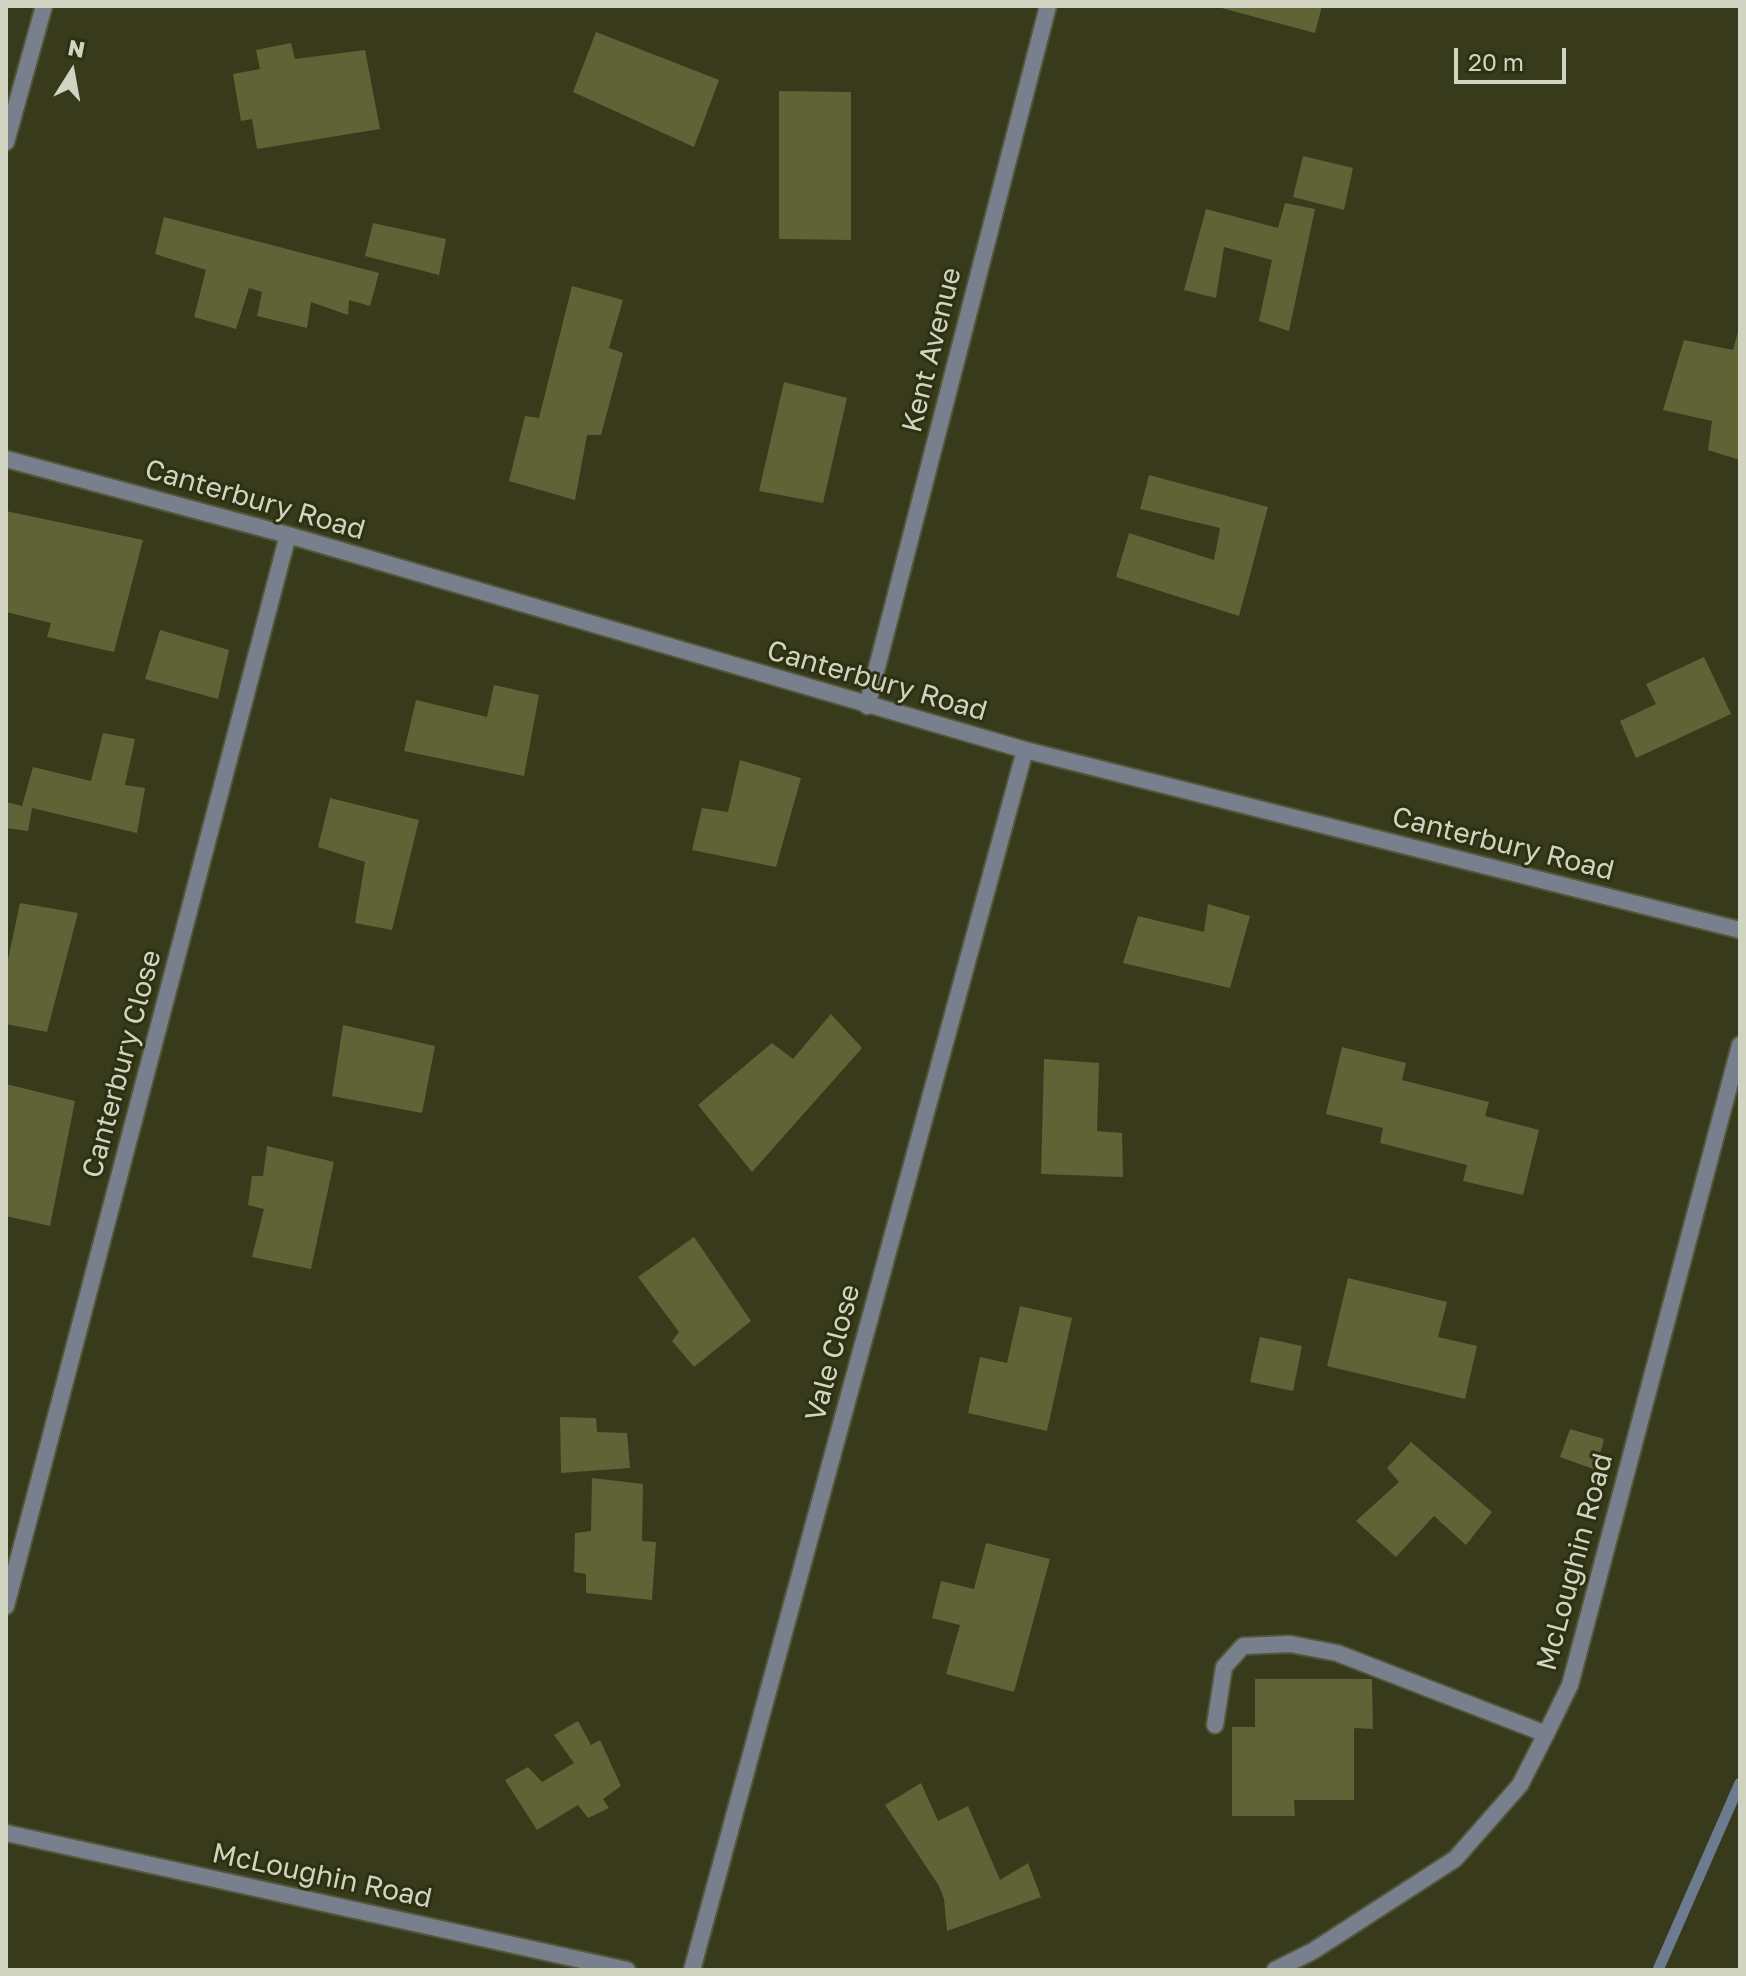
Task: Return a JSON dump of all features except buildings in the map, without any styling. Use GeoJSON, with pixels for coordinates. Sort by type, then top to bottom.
{"type":"FeatureCollection","features":[{"type":"Feature","properties":{"kind":"street"},"geometry":{"type":"LineString","coordinates":[[6,142],[44,6]]}},
{"type":"Feature","properties":{"kind":"street","name":"Kent Avenue"},"geometry":{"type":"LineString","coordinates":[[867,706],[1048,6]]}},
{"type":"Feature","properties":{"kind":"street","name":"Canterbury Road"},"geometry":{"type":"LineString","coordinates":[[6,459],[288,535],[1025,750],[1740,930]]}},
{"type":"Feature","properties":{"kind":"street","name":"Canterbury Close"},"geometry":{"type":"LineString","coordinates":[[6,1606],[288,535]]}},
{"type":"Feature","properties":{"kind":"street","name":"Vale Close"},"geometry":{"type":"LineString","coordinates":[[692,1970],[1025,750]]}},
{"type":"Feature","properties":{"kind":"street","name":"McLoughin Road"},"geometry":{"type":"LineString","coordinates":[[1275,1970],[1313,1951],[1455,1859],[1520,1785],[1546,1734],[1570,1685],[1740,1045]]}},
{"type":"Feature","properties":{"kind":"street"},"geometry":{"type":"LineString","coordinates":[[1215,1725],[1224,1667],[1243,1646],[1290,1644],[1337,1653],[1546,1734]]}},
{"type":"Feature","properties":{"kind":"street","name":"McLoughin Road"},"geometry":{"type":"LineString","coordinates":[[6,1833],[627,1970]]}},
{"type":"Feature","properties":{"kind":"waterway"},"geometry":{"type":"LineString","coordinates":[[1658,1970],[1740,1783]]}}]}
